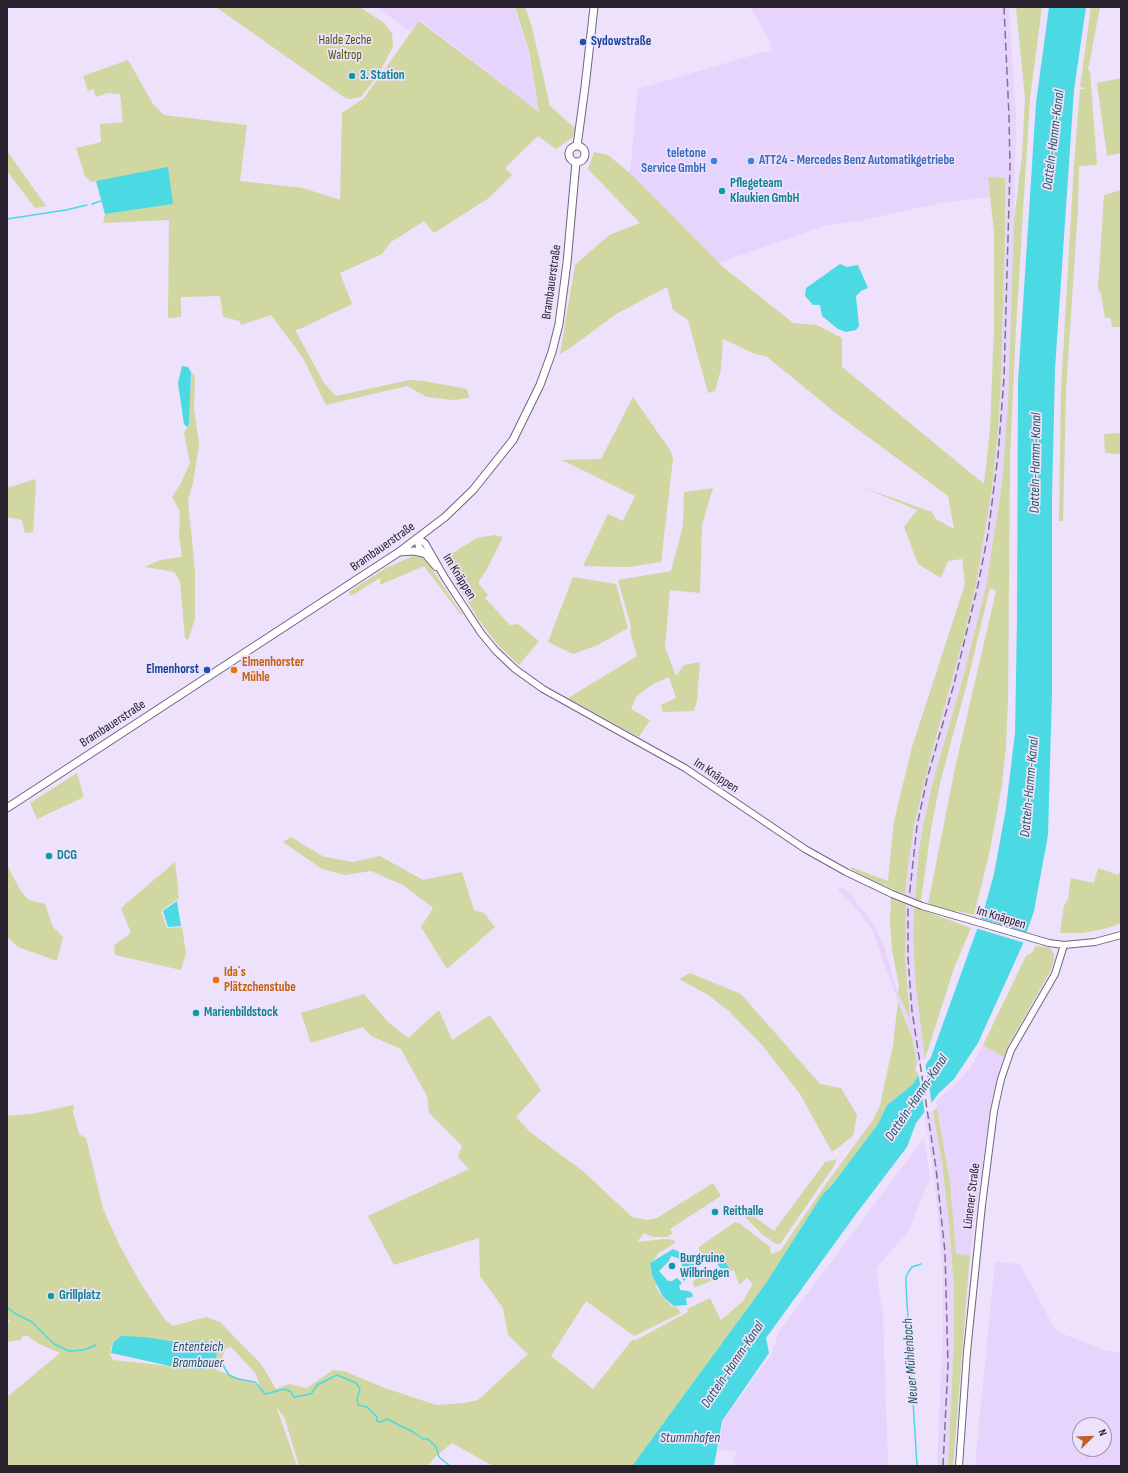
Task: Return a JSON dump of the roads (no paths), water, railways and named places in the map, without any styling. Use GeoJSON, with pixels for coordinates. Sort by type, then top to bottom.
{"type":"FeatureCollection","features":[{"type":"Feature","properties":{"kind":"main road"},"geometry":{"type":"LineString","coordinates":[[577,146],[586,87],[594,7]]}},
{"type":"Feature","properties":{"kind":"main road"},"geometry":{"type":"LineString","coordinates":[[577,146],[582,148],[585,154],[583,159],[576,162],[570,159],[569,153],[572,148],[577,146]]}},
{"type":"Feature","properties":{"kind":"main road","name":"Brambauerstraße"},"geometry":{"type":"LineString","coordinates":[[7,808],[399,552],[445,517],[478,484],[513,440],[540,385],[552,352],[559,324],[568,263],[576,162]]}},
{"type":"Feature","properties":{"kind":"main road"},"geometry":{"type":"LineString","coordinates":[[399,552],[414,551],[424,553]]}},
{"type":"Feature","properties":{"kind":"street"},"geometry":{"type":"LineString","coordinates":[[417,538],[419,547],[445,578]]}},
{"type":"Feature","properties":{"kind":"street","name":"Im Knäppen"},"geometry":{"type":"LineString","coordinates":[[417,538],[425,543],[445,578],[481,633],[496,651],[515,669],[543,690],[685,768],[805,849],[846,872],[892,894],[922,906],[1032,939],[1064,945],[1095,942],[1121,935]]}},
{"type":"Feature","properties":{"kind":"street","name":"Lünener Straße"},"geometry":{"type":"LineString","coordinates":[[959,1466],[967,1352],[982,1205],[994,1111],[1001,1079],[1011,1050],[1055,974],[1064,945]]}},
{"type":"Feature","properties":{"kind":"water"},"geometry":{"type":"Polygon","coordinates":[[[1049,7],[1086,7],[1074,90],[1055,369],[1052,498],[1052,692],[1048,835],[1034,911],[1022,946],[978,1043],[954,1079],[939,1093],[916,1123],[907,1147],[856,1214],[766,1338],[769,1353],[722,1421],[714,1466],[632,1466],[766,1283],[822,1195],[832,1185],[878,1124],[887,1105],[912,1085],[931,1057],[984,910],[994,874],[1006,808],[1015,733],[1018,382],[1036,103],[1049,7]]]}},
{"type":"Feature","properties":{"kind":"water"},"geometry":{"type":"Polygon","coordinates":[[[168,167],[173,204],[105,214],[96,181],[168,167]]]}},
{"type":"Feature","properties":{"kind":"water"},"geometry":{"type":"Polygon","coordinates":[[[840,264],[847,267],[858,265],[868,288],[861,291],[856,296],[859,326],[856,330],[846,332],[838,329],[822,316],[820,305],[813,305],[805,296],[806,288],[840,264]]]}},
{"type":"Feature","properties":{"kind":"water"},"geometry":{"type":"Polygon","coordinates":[[[182,366],[188,367],[191,372],[189,424],[187,427],[184,424],[178,383],[182,366]]]}},
{"type":"Feature","properties":{"kind":"water"},"geometry":{"type":"Polygon","coordinates":[[[177,901],[181,926],[168,927],[163,911],[177,901]]]}},
{"type":"Feature","properties":{"kind":"water"},"geometry":{"type":"Polygon","coordinates":[[[673,1249],[690,1257],[698,1255],[703,1264],[692,1272],[684,1281],[680,1276],[684,1269],[678,1258],[671,1256],[669,1261],[659,1271],[668,1281],[672,1281],[677,1278],[682,1283],[679,1286],[680,1290],[692,1293],[693,1297],[686,1298],[687,1305],[674,1306],[663,1297],[652,1275],[650,1263],[673,1249]]]}},
{"type":"Feature","properties":{"kind":"water"},"geometry":{"type":"Polygon","coordinates":[[[701,1254],[717,1254],[726,1263],[729,1270],[723,1272],[713,1258],[706,1262],[701,1254]]]}},
{"type":"Feature","properties":{"kind":"water","name":"Ententeich Brambauer"},"geometry":{"type":"Polygon","coordinates":[[[121,1336],[144,1337],[181,1342],[211,1342],[217,1351],[216,1359],[211,1366],[200,1369],[179,1368],[111,1353],[113,1343],[121,1336]]]}},
{"type":"Feature","properties":{"kind":"waterway"},"geometry":{"type":"LineString","coordinates":[[92,204],[101,201]]}},
{"type":"Feature","properties":{"kind":"waterway"},"geometry":{"type":"LineString","coordinates":[[7,219],[66,210],[87,205]]}},
{"type":"Feature","properties":{"kind":"waterway","name":"Neuer Mühlenbach"},"geometry":{"type":"LineString","coordinates":[[917,1466],[906,1277],[912,1267],[921,1264]]}},
{"type":"Feature","properties":{"kind":"waterway"},"geometry":{"type":"LineString","coordinates":[[7,1307],[14,1313],[32,1322],[54,1344],[69,1351],[84,1350],[96,1345]]}},
{"type":"Feature","properties":{"kind":"waterway"},"geometry":{"type":"LineString","coordinates":[[223,1365],[229,1375],[238,1379],[255,1382],[265,1394],[285,1389],[291,1392],[294,1397],[311,1394],[317,1385],[337,1375],[356,1383],[360,1389],[357,1399],[358,1405],[367,1407],[377,1417],[377,1421],[380,1422],[387,1419],[413,1432],[423,1439],[428,1439],[436,1447],[439,1457],[450,1466]]}},
{"type":"Feature","properties":{"kind":"railway"},"geometry":{"type":"LineString","coordinates":[[943,1466],[948,1365],[945,1252],[936,1168],[912,1011],[908,958],[908,908],[917,826],[927,779],[954,684],[978,585],[988,534],[998,456],[1004,378],[1010,168],[1004,7]]}},
{"type":"Feature","properties":{"kind":"place","name":"Sydowstraße"},"geometry":{"type":"Point","coordinates":[583,42]}},
{"type":"Feature","properties":{"kind":"place","name":"3. Station"},"geometry":{"type":"Point","coordinates":[352,76]}},
{"type":"Feature","properties":{"kind":"place","name":"teletone Service GmbH"},"geometry":{"type":"Point","coordinates":[714,161]}},
{"type":"Feature","properties":{"kind":"place","name":"ATT24 - Mercedes Benz Automatikgetriebe"},"geometry":{"type":"Point","coordinates":[751,161]}},
{"type":"Feature","properties":{"kind":"place","name":"Pflegeteam Klaukien GmbH"},"geometry":{"type":"Point","coordinates":[722,191]}},
{"type":"Feature","properties":{"kind":"place","name":"Elmenhorst"},"geometry":{"type":"Point","coordinates":[207,670]}},
{"type":"Feature","properties":{"kind":"place","name":"Elmenhorster Mühle"},"geometry":{"type":"Point","coordinates":[234,670]}},
{"type":"Feature","properties":{"kind":"place","name":"DCG"},"geometry":{"type":"Point","coordinates":[49,856]}},
{"type":"Feature","properties":{"kind":"place","name":"Ida´s Plätzchenstube"},"geometry":{"type":"Point","coordinates":[216,980]}},
{"type":"Feature","properties":{"kind":"place","name":"Marienbildstock"},"geometry":{"type":"Point","coordinates":[196,1013]}},
{"type":"Feature","properties":{"kind":"place","name":"Reithalle"},"geometry":{"type":"Point","coordinates":[715,1212]}},
{"type":"Feature","properties":{"kind":"place","name":"Burgruine Wilbringen"},"geometry":{"type":"Point","coordinates":[672,1266]}},
{"type":"Feature","properties":{"kind":"place","name":"Grillplatz"},"geometry":{"type":"Point","coordinates":[51,1296]}},
{"type":"Feature","properties":{"kind":"park label","name":"Halde Zeche Waltrop"},"geometry":{"type":"Point","coordinates":[345,48]}},
{"type":"Feature","properties":{"kind":"water label","name":"Datteln-Hamm-Kanal"},"geometry":{"type":"Point","coordinates":[1054,140]}},
{"type":"Feature","properties":{"kind":"water label","name":"Datteln-Hamm-Kanal"},"geometry":{"type":"Point","coordinates":[1036,463]}},
{"type":"Feature","properties":{"kind":"water label","name":"Datteln-Hamm-Kanal"},"geometry":{"type":"Point","coordinates":[1030,787]}},
{"type":"Feature","properties":{"kind":"water label","name":"Datteln-Hamm-Kanal"},"geometry":{"type":"Point","coordinates":[917,1098]}},
{"type":"Feature","properties":{"kind":"water label","name":"Datteln-Hamm-Kanal"},"geometry":{"type":"Point","coordinates":[733,1365]}},
{"type":"Feature","properties":{"kind":"water label","name":"Stummhafen"},"geometry":{"type":"Point","coordinates":[690,1438]}}]}
